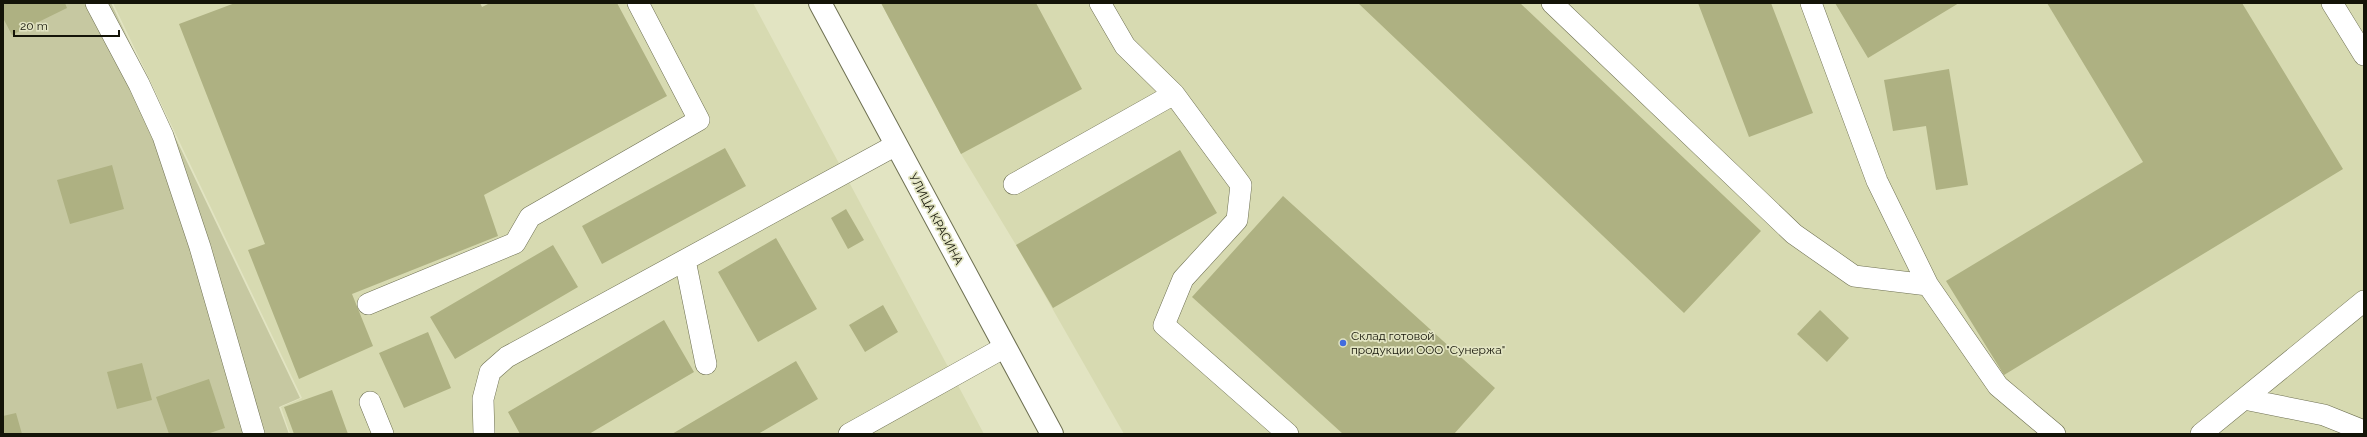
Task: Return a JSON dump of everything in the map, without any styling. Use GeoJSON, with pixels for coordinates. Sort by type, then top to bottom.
{"type":"FeatureCollection","features":[{"type":"Feature","properties":{"kind":"main road","name":"УЛИЦА КРАСИНА"},"geometry":{"type":"LineString","coordinates":[[820,3],[1052,434]]}},
{"type":"Feature","properties":{"kind":"lane"},"geometry":{"type":"LineString","coordinates":[[96,3],[139,84],[163,136],[200,247],[254,434]]}},
{"type":"Feature","properties":{"kind":"lane"},"geometry":{"type":"LineString","coordinates":[[368,304],[515,242],[530,217],[699,120],[638,3]]}},
{"type":"Feature","properties":{"kind":"lane"},"geometry":{"type":"LineString","coordinates":[[1100,3],[1125,46],[1174,94],[1242,185],[1237,220],[1183,279],[1164,325],[1288,434]]}},
{"type":"Feature","properties":{"kind":"lane"},"geometry":{"type":"LineString","coordinates":[[1552,3],[1794,234],[1854,276],[1928,285]]}},
{"type":"Feature","properties":{"kind":"lane"},"geometry":{"type":"LineString","coordinates":[[1811,3],[1877,181],[1928,285],[1998,386],[2055,434]]}},
{"type":"Feature","properties":{"kind":"lane"},"geometry":{"type":"LineString","coordinates":[[2332,3],[2364,56]]}},
{"type":"Feature","properties":{"kind":"lane"},"geometry":{"type":"LineString","coordinates":[[1014,184],[1174,94]]}},
{"type":"Feature","properties":{"kind":"lane"},"geometry":{"type":"LineString","coordinates":[[484,434],[483,398],[490,372],[507,357],[896,145]]}},
{"type":"Feature","properties":{"kind":"lane"},"geometry":{"type":"LineString","coordinates":[[685,260],[706,364]]}},
{"type":"Feature","properties":{"kind":"lane"},"geometry":{"type":"LineString","coordinates":[[2201,434],[2364,301]]}},
{"type":"Feature","properties":{"kind":"lane"},"geometry":{"type":"LineString","coordinates":[[849,434],[1005,347]]}},
{"type":"Feature","properties":{"kind":"lane"},"geometry":{"type":"LineString","coordinates":[[2244,399],[2324,415],[2364,431]]}},
{"type":"Feature","properties":{"kind":"lane"},"geometry":{"type":"LineString","coordinates":[[370,402],[382,434]]}},
{"type":"Feature","properties":{"kind":"shaded area"},"geometry":{"type":"Polygon","coordinates":[[[3,3],[111,3],[300,398],[279,407],[289,434],[3,434],[3,3]]]}},
{"type":"Feature","properties":{"kind":"shaded area"},"geometry":{"type":"Polygon","coordinates":[[[113,3],[753,3],[984,434],[290,434],[281,407],[302,398],[113,3]]]}},
{"type":"Feature","properties":{"kind":"shaded area"},"geometry":{"type":"Polygon","coordinates":[[[881,3],[2364,3],[2364,434],[1124,434],[1016,245],[961,154],[881,3]]]}},
{"type":"Feature","properties":{"kind":"building"},"geometry":{"type":"Polygon","coordinates":[[[3,3],[65,3],[67,8],[12,35],[3,18],[3,3]]]}},
{"type":"Feature","properties":{"kind":"building"},"geometry":{"type":"Polygon","coordinates":[[[235,3],[480,3],[482,7],[490,3],[617,3],[667,96],[484,195],[498,236],[352,294],[373,346],[299,379],[248,250],[265,244],[179,24],[235,3]]]}},
{"type":"Feature","properties":{"kind":"building"},"geometry":{"type":"Polygon","coordinates":[[[881,3],[1036,3],[1082,89],[961,154],[881,3]]]}},
{"type":"Feature","properties":{"kind":"building"},"geometry":{"type":"Polygon","coordinates":[[[1358,3],[1520,3],[1761,231],[1684,313],[1358,3]]]}},
{"type":"Feature","properties":{"kind":"building"},"geometry":{"type":"Polygon","coordinates":[[[1698,3],[1771,3],[1813,113],[1749,137],[1698,3]]]}},
{"type":"Feature","properties":{"kind":"building"},"geometry":{"type":"Polygon","coordinates":[[[1835,3],[1959,3],[1868,58],[1835,3]]]}},
{"type":"Feature","properties":{"kind":"building"},"geometry":{"type":"Polygon","coordinates":[[[2047,3],[2242,3],[2343,169],[2004,375],[1946,281],[2143,162],[2047,3]]]}},
{"type":"Feature","properties":{"kind":"building"},"geometry":{"type":"Polygon","coordinates":[[[1949,69],[1968,185],[1936,190],[1926,126],[1893,131],[1884,80],[1949,69]]]}},
{"type":"Feature","properties":{"kind":"building"},"geometry":{"type":"Polygon","coordinates":[[[725,148],[746,186],[602,264],[582,226],[725,148]]]}},
{"type":"Feature","properties":{"kind":"building"},"geometry":{"type":"Polygon","coordinates":[[[1180,150],[1217,213],[1053,308],[1016,245],[1180,150]]]}},
{"type":"Feature","properties":{"kind":"building"},"geometry":{"type":"Polygon","coordinates":[[[112,165],[124,209],[70,224],[57,180],[112,165]]]}},
{"type":"Feature","properties":{"kind":"building","name":"Склад готовой продукции ООО \"Сунержа\""},"geometry":{"type":"Polygon","coordinates":[[[1283,196],[1495,388],[1454,434],[1343,434],[1192,297],[1283,196]]]}},
{"type":"Feature","properties":{"kind":"building"},"geometry":{"type":"Polygon","coordinates":[[[846,209],[864,240],[848,249],[831,218],[846,209]]]}},
{"type":"Feature","properties":{"kind":"building"},"geometry":{"type":"Polygon","coordinates":[[[776,238],[817,309],[758,342],[718,272],[776,238]]]}},
{"type":"Feature","properties":{"kind":"building"},"geometry":{"type":"Polygon","coordinates":[[[553,245],[578,287],[455,359],[430,317],[553,245]]]}},
{"type":"Feature","properties":{"kind":"building"},"geometry":{"type":"Polygon","coordinates":[[[883,305],[898,332],[865,352],[849,325],[883,305]]]}},
{"type":"Feature","properties":{"kind":"building"},"geometry":{"type":"Polygon","coordinates":[[[1820,310],[1849,338],[1827,362],[1797,334],[1820,310]]]}},
{"type":"Feature","properties":{"kind":"building"},"geometry":{"type":"Polygon","coordinates":[[[664,320],[694,372],[589,434],[520,434],[508,412],[664,320]]]}},
{"type":"Feature","properties":{"kind":"building"},"geometry":{"type":"Polygon","coordinates":[[[428,332],[451,388],[404,408],[379,353],[428,332]]]}},
{"type":"Feature","properties":{"kind":"building"},"geometry":{"type":"Polygon","coordinates":[[[796,361],[818,399],[758,434],[672,434],[796,361]]]}},
{"type":"Feature","properties":{"kind":"building"},"geometry":{"type":"Polygon","coordinates":[[[142,363],[152,400],[117,409],[107,372],[142,363]]]}},
{"type":"Feature","properties":{"kind":"building"},"geometry":{"type":"Polygon","coordinates":[[[209,379],[225,428],[207,434],[169,434],[156,397],[209,379]]]}},
{"type":"Feature","properties":{"kind":"building"},"geometry":{"type":"Polygon","coordinates":[[[332,390],[348,434],[294,434],[284,407],[332,390]]]}},
{"type":"Feature","properties":{"kind":"building"},"geometry":{"type":"Polygon","coordinates":[[[16,413],[22,434],[3,434],[3,416],[16,413]]]}},
{"type":"Feature","properties":{"kind":"place","name":"Склад готовой продукции ООО \"Сунержа\""},"geometry":{"type":"Point","coordinates":[1343,343]}}]}
